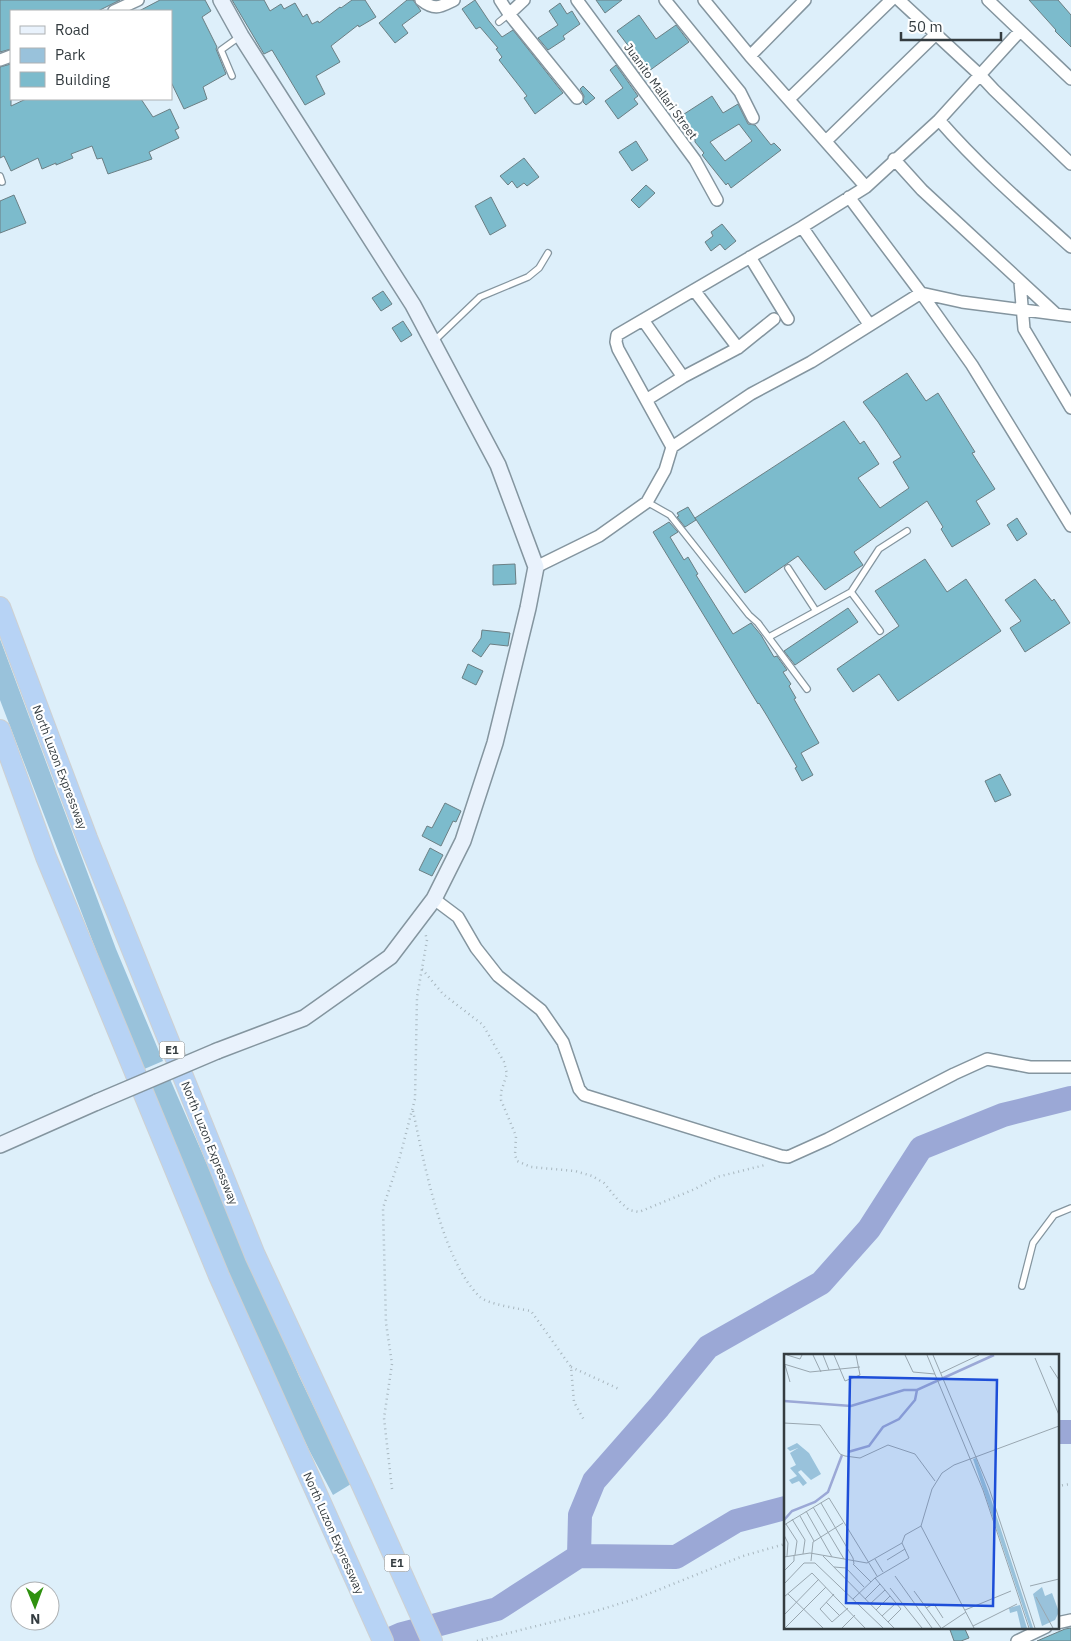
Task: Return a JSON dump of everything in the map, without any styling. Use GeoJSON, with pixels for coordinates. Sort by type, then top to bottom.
{"type":"FeatureCollection","features":[{"type":"Feature","properties":{"kind":"highway","name":"North Luzon Expressway"},"geometry":{"type":"LineString","coordinates":[[0,607],[87,838],[255,1255],[432,1641]]}},
{"type":"Feature","properties":{"kind":"highway","name":"North Luzon Expressway"},"geometry":{"type":"LineString","coordinates":[[0,730],[46,856],[219,1276],[383,1641]]}},
{"type":"Feature","properties":{"kind":"street"},"geometry":{"type":"LineString","coordinates":[[116,10],[138,0]]}},
{"type":"Feature","properties":{"kind":"street"},"geometry":{"type":"LineString","coordinates":[[0,1145],[218,1051],[304,1018],[390,957],[434,899],[463,841],[495,743],[528,608],[536,567],[498,465],[413,305],[241,36],[221,0]]}},
{"type":"Feature","properties":{"kind":"street"},"geometry":{"type":"LineString","coordinates":[[421,0],[437,8],[454,0]]}},
{"type":"Feature","properties":{"kind":"street"},"geometry":{"type":"LineString","coordinates":[[500,0],[504,18],[577,98]]}},
{"type":"Feature","properties":{"kind":"street"},"geometry":{"type":"LineString","coordinates":[[504,18],[524,0]]}},
{"type":"Feature","properties":{"kind":"street","name":"Juanito Mallari Street"},"geometry":{"type":"LineString","coordinates":[[577,0],[695,160],[718,200]]}},
{"type":"Feature","properties":{"kind":"street"},"geometry":{"type":"LineString","coordinates":[[665,0],[740,92],[753,118]]}},
{"type":"Feature","properties":{"kind":"street"},"geometry":{"type":"LineString","coordinates":[[750,56],[805,0]]}},
{"type":"Feature","properties":{"kind":"street"},"geometry":{"type":"LineString","coordinates":[[789,99],[891,0]]}},
{"type":"Feature","properties":{"kind":"street"},"geometry":{"type":"LineString","coordinates":[[898,0],[981,76],[1071,164]]}},
{"type":"Feature","properties":{"kind":"street"},"geometry":{"type":"LineString","coordinates":[[988,0],[1071,78]]}},
{"type":"Feature","properties":{"kind":"street"},"geometry":{"type":"LineString","coordinates":[[709,2],[750,56],[866,186]]}},
{"type":"Feature","properties":{"kind":"street"},"geometry":{"type":"LineString","coordinates":[[672,447],[616,342],[617,335],[802,227],[866,186],[939,120],[1020,31]]}},
{"type":"Feature","properties":{"kind":"street"},"geometry":{"type":"LineString","coordinates":[[826,140],[936,34]]}},
{"type":"Feature","properties":{"kind":"street"},"geometry":{"type":"LineString","coordinates":[[939,120],[962,147],[1071,247]]}},
{"type":"Feature","properties":{"kind":"street"},"geometry":{"type":"LineString","coordinates":[[894,159],[922,190],[1056,314]]}},
{"type":"Feature","properties":{"kind":"street"},"geometry":{"type":"LineString","coordinates":[[849,198],[921,293],[972,365],[1071,526]]}},
{"type":"Feature","properties":{"kind":"street"},"geometry":{"type":"LineString","coordinates":[[802,227],[869,324]]}},
{"type":"Feature","properties":{"kind":"street"},"geometry":{"type":"LineString","coordinates":[[750,257],[788,319]]}},
{"type":"Feature","properties":{"kind":"street"},"geometry":{"type":"LineString","coordinates":[[1020,282],[1024,329],[1071,408]]}},
{"type":"Feature","properties":{"kind":"street"},"geometry":{"type":"LineString","coordinates":[[694,290],[738,348]]}},
{"type":"Feature","properties":{"kind":"street"},"geometry":{"type":"LineString","coordinates":[[536,567],[599,536],[647,502],[666,470],[672,447],[751,394],[811,362],[921,293],[962,302],[1071,316]]}},
{"type":"Feature","properties":{"kind":"street"},"geometry":{"type":"LineString","coordinates":[[646,400],[683,376],[738,348],[774,319]]}},
{"type":"Feature","properties":{"kind":"street"},"geometry":{"type":"LineString","coordinates":[[643,320],[683,376]]}},
{"type":"Feature","properties":{"kind":"street"},"geometry":{"type":"LineString","coordinates":[[434,899],[458,917],[476,948],[498,976],[541,1010],[563,1042],[579,1089],[584,1095],[788,1157],[828,1139],[987,1059],[1030,1067],[1071,1067]]}},
{"type":"Feature","properties":{"kind":"street"},"geometry":{"type":"LineString","coordinates":[[1058,1623],[1071,1620]]}},
{"type":"Feature","properties":{"kind":"street"},"geometry":{"type":"LineString","coordinates":[[1017,1641],[1044,1628]]}},
{"type":"Feature","properties":{"kind":"lane"},"geometry":{"type":"LineString","coordinates":[[232,76],[221,50],[241,36]]}},
{"type":"Feature","properties":{"kind":"lane"},"geometry":{"type":"LineString","coordinates":[[433,342],[480,297],[528,276],[540,268],[548,253]]}},
{"type":"Feature","properties":{"kind":"lane"},"geometry":{"type":"LineString","coordinates":[[647,502],[670,516],[748,615],[758,623],[807,690]]}},
{"type":"Feature","properties":{"kind":"lane"},"geometry":{"type":"LineString","coordinates":[[769,638],[851,592],[879,549],[907,531]]}},
{"type":"Feature","properties":{"kind":"lane"},"geometry":{"type":"LineString","coordinates":[[788,568],[816,611]]}},
{"type":"Feature","properties":{"kind":"lane"},"geometry":{"type":"LineString","coordinates":[[851,592],[880,631]]}},
{"type":"Feature","properties":{"kind":"lane"},"geometry":{"type":"LineString","coordinates":[[1022,1286],[1033,1243],[1054,1215],[1071,1208]]}},
{"type":"Feature","properties":{"kind":"path"},"geometry":{"type":"LineString","coordinates":[[392,1489],[384,1418],[392,1364],[386,1323],[383,1208],[399,1160],[415,1099],[417,997],[426,940],[421,917]]}},
{"type":"Feature","properties":{"kind":"path"},"geometry":{"type":"LineString","coordinates":[[422,969],[443,994],[483,1025],[504,1062],[507,1074],[501,1092],[501,1100],[516,1136],[515,1156],[521,1164],[531,1167],[575,1171],[592,1176],[604,1183],[629,1210],[639,1212],[695,1189],[717,1177],[751,1169],[788,1157]]}},
{"type":"Feature","properties":{"kind":"path"},"geometry":{"type":"LineString","coordinates":[[412,1110],[443,1231],[464,1276],[481,1299],[512,1308],[531,1311],[571,1367],[618,1389]]}},
{"type":"Feature","properties":{"kind":"path"},"geometry":{"type":"LineString","coordinates":[[571,1367],[574,1402],[584,1420]]}},
{"type":"Feature","properties":{"kind":"path"},"geometry":{"type":"LineString","coordinates":[[1058,1486],[1071,1484]]}},
{"type":"Feature","properties":{"kind":"path"},"geometry":{"type":"LineString","coordinates":[[477,1641],[596,1611],[638,1598],[743,1556],[784,1544]]}},
{"type":"Feature","properties":{"kind":"green space"},"geometry":{"type":"Polygon","coordinates":[[[0,639],[116,949],[163,1061],[142,1070],[0,700],[0,639]]]}},
{"type":"Feature","properties":{"kind":"green space"},"geometry":{"type":"Polygon","coordinates":[[[170,1079],[299,1376],[351,1484],[333,1495],[265,1358],[150,1088],[170,1079]]]}},
{"type":"Feature","properties":{"kind":"building"},"geometry":{"type":"Polygon","coordinates":[[[0,0],[120,0],[100,10],[10,10],[10,49],[0,52],[0,0]]]}},
{"type":"Feature","properties":{"kind":"building"},"geometry":{"type":"Polygon","coordinates":[[[160,0],[205,0],[211,11],[202,17],[217,47],[216,49],[226,74],[203,87],[207,99],[184,109],[172,84],[172,10],[141,10],[160,0]]]}},
{"type":"Feature","properties":{"kind":"building"},"geometry":{"type":"Polygon","coordinates":[[[232,0],[264,0],[270,11],[281,4],[284,9],[295,3],[303,17],[307,14],[312,24],[318,21],[319,23],[352,0],[365,0],[376,17],[359,27],[358,25],[331,46],[340,62],[316,76],[325,94],[305,105],[272,50],[264,54],[232,0]]]}},
{"type":"Feature","properties":{"kind":"building"},"geometry":{"type":"Polygon","coordinates":[[[407,0],[413,0],[421,11],[402,25],[408,33],[395,43],[379,23],[407,0]]]}},
{"type":"Feature","properties":{"kind":"building"},"geometry":{"type":"Polygon","coordinates":[[[475,0],[502,37],[513,30],[563,93],[535,114],[524,98],[527,96],[499,60],[502,57],[496,49],[498,48],[480,27],[476,29],[462,9],[475,0]]]}},
{"type":"Feature","properties":{"kind":"building"},"geometry":{"type":"Polygon","coordinates":[[[596,0],[622,0],[605,13],[596,0]]]}},
{"type":"Feature","properties":{"kind":"building"},"geometry":{"type":"Polygon","coordinates":[[[1029,0],[1058,0],[1071,15],[1071,47],[1055,31],[1029,0]]]}},
{"type":"Feature","properties":{"kind":"building"},"geometry":{"type":"Polygon","coordinates":[[[560,3],[567,14],[572,11],[580,24],[563,36],[565,39],[548,50],[538,38],[558,25],[549,11],[560,3]]]}},
{"type":"Feature","properties":{"kind":"building"},"geometry":{"type":"Polygon","coordinates":[[[639,15],[656,39],[676,25],[689,42],[642,76],[628,56],[633,52],[617,31],[639,15]]]}},
{"type":"Feature","properties":{"kind":"building"},"geometry":{"type":"Polygon","coordinates":[[[10,64],[11,106],[24,100],[142,100],[153,117],[170,109],[179,128],[175,130],[179,138],[149,152],[152,159],[108,174],[102,158],[97,159],[92,146],[71,154],[73,158],[56,165],[56,163],[42,169],[38,158],[11,171],[4,156],[0,158],[0,67],[10,64]]]}},
{"type":"Feature","properties":{"kind":"building"},"geometry":{"type":"Polygon","coordinates":[[[616,65],[638,96],[634,99],[638,104],[618,119],[605,101],[623,88],[610,70],[616,65]]]}},
{"type":"Feature","properties":{"kind":"building"},"geometry":{"type":"Polygon","coordinates":[[[583,86],[595,98],[586,105],[583,102],[584,96],[580,89],[583,86]]]}},
{"type":"Feature","properties":{"kind":"building"},"geometry":{"type":"Polygon","coordinates":[[[712,96],[723,113],[738,104],[748,124],[755,125],[771,145],[774,143],[781,150],[731,188],[728,183],[726,185],[702,155],[704,153],[695,142],[695,138],[681,116],[712,96]],[[739,124],[710,142],[725,161],[752,141],[739,124]]]}},
{"type":"Feature","properties":{"kind":"building"},"geometry":{"type":"Polygon","coordinates":[[[636,141],[648,160],[632,171],[619,152],[636,141]]]}},
{"type":"Feature","properties":{"kind":"building"},"geometry":{"type":"Polygon","coordinates":[[[524,158],[539,177],[527,186],[524,183],[517,188],[512,181],[508,185],[500,176],[524,158]]]}},
{"type":"Feature","properties":{"kind":"building"},"geometry":{"type":"Polygon","coordinates":[[[646,185],[655,193],[639,208],[631,200],[646,185]]]}},
{"type":"Feature","properties":{"kind":"building"},"geometry":{"type":"Polygon","coordinates":[[[14,195],[26,223],[0,233],[0,201],[14,195]]]}},
{"type":"Feature","properties":{"kind":"building"},"geometry":{"type":"Polygon","coordinates":[[[491,197],[506,226],[490,235],[475,206],[491,197]]]}},
{"type":"Feature","properties":{"kind":"building"},"geometry":{"type":"Polygon","coordinates":[[[722,224],[736,241],[725,250],[720,244],[711,251],[705,242],[713,236],[711,232],[722,224]]]}},
{"type":"Feature","properties":{"kind":"building"},"geometry":{"type":"Polygon","coordinates":[[[383,291],[392,304],[381,311],[372,298],[383,291]]]}},
{"type":"Feature","properties":{"kind":"building"},"geometry":{"type":"Polygon","coordinates":[[[403,321],[412,335],[401,342],[392,328],[403,321]]]}},
{"type":"Feature","properties":{"kind":"building"},"geometry":{"type":"Polygon","coordinates":[[[907,373],[926,401],[938,393],[975,452],[972,453],[995,489],[976,501],[990,524],[952,547],[941,529],[943,527],[927,501],[854,552],[863,565],[825,590],[798,556],[745,593],[695,518],[844,421],[860,444],[864,441],[879,464],[858,478],[880,508],[909,488],[893,462],[901,457],[863,402],[907,373]]]}},
{"type":"Feature","properties":{"kind":"building"},"geometry":{"type":"Polygon","coordinates":[[[688,507],[696,520],[685,527],[677,517],[679,516],[677,513],[688,507]]]}},
{"type":"Feature","properties":{"kind":"building"},"geometry":{"type":"Polygon","coordinates":[[[1017,518],[1027,534],[1017,541],[1007,525],[1017,518]]]}},
{"type":"Feature","properties":{"kind":"building"},"geometry":{"type":"Polygon","coordinates":[[[669,522],[678,532],[670,537],[684,560],[688,557],[698,574],[696,575],[733,634],[751,623],[761,635],[774,657],[777,656],[787,670],[783,672],[791,684],[789,686],[796,698],[794,699],[819,743],[801,753],[813,775],[802,781],[795,768],[797,767],[767,716],[653,532],[669,522]]]}},
{"type":"Feature","properties":{"kind":"building"},"geometry":{"type":"Polygon","coordinates":[[[925,559],[947,592],[966,579],[1001,631],[898,701],[879,674],[853,692],[837,669],[899,626],[875,591],[925,559]]]}},
{"type":"Feature","properties":{"kind":"building"},"geometry":{"type":"Polygon","coordinates":[[[515,564],[516,584],[493,585],[493,565],[515,564]]]}},
{"type":"Feature","properties":{"kind":"building"},"geometry":{"type":"Polygon","coordinates":[[[1035,579],[1052,601],[1054,599],[1070,623],[1025,652],[1010,628],[1021,621],[1005,600],[1035,579]]]}},
{"type":"Feature","properties":{"kind":"building"},"geometry":{"type":"Polygon","coordinates":[[[848,608],[858,622],[795,665],[784,651],[848,608]]]}},
{"type":"Feature","properties":{"kind":"building"},"geometry":{"type":"Polygon","coordinates":[[[482,630],[510,633],[508,646],[490,644],[481,657],[472,651],[481,638],[482,630]]]}},
{"type":"Feature","properties":{"kind":"building"},"geometry":{"type":"Polygon","coordinates":[[[468,664],[483,671],[476,685],[462,678],[468,664]]]}},
{"type":"Feature","properties":{"kind":"building"},"geometry":{"type":"Polygon","coordinates":[[[1000,774],[1011,795],[995,802],[985,781],[1000,774]]]}},
{"type":"Feature","properties":{"kind":"building"},"geometry":{"type":"Polygon","coordinates":[[[445,803],[461,811],[456,822],[453,821],[441,846],[422,836],[427,826],[432,828],[445,803]]]}},
{"type":"Feature","properties":{"kind":"building"},"geometry":{"type":"Polygon","coordinates":[[[430,848],[443,855],[432,876],[419,870],[430,848]]]}},
{"type":"Feature","properties":{"kind":"building"},"geometry":{"type":"Polygon","coordinates":[[[949,1628],[964,1628],[969,1638],[954,1641],[949,1628]]]}},
{"type":"Feature","properties":{"kind":"building"},"geometry":{"type":"Polygon","coordinates":[[[1071,1628],[1071,1641],[1037,1641],[1065,1629],[1071,1628]]]}},
{"type":"Feature","properties":{"kind":"waterway"},"geometry":{"type":"LineString","coordinates":[[579,1556],[580,1515],[594,1481],[659,1407],[708,1347],[821,1283],[869,1229],[921,1148],[1003,1115],[1071,1098]]}},
{"type":"Feature","properties":{"kind":"waterway"},"geometry":{"type":"LineString","coordinates":[[1058,1432],[1071,1432]]}},
{"type":"Feature","properties":{"kind":"waterway"},"geometry":{"type":"LineString","coordinates":[[386,1641],[402,1634],[497,1609],[579,1556],[676,1557],[736,1521],[784,1508]]}}]}
